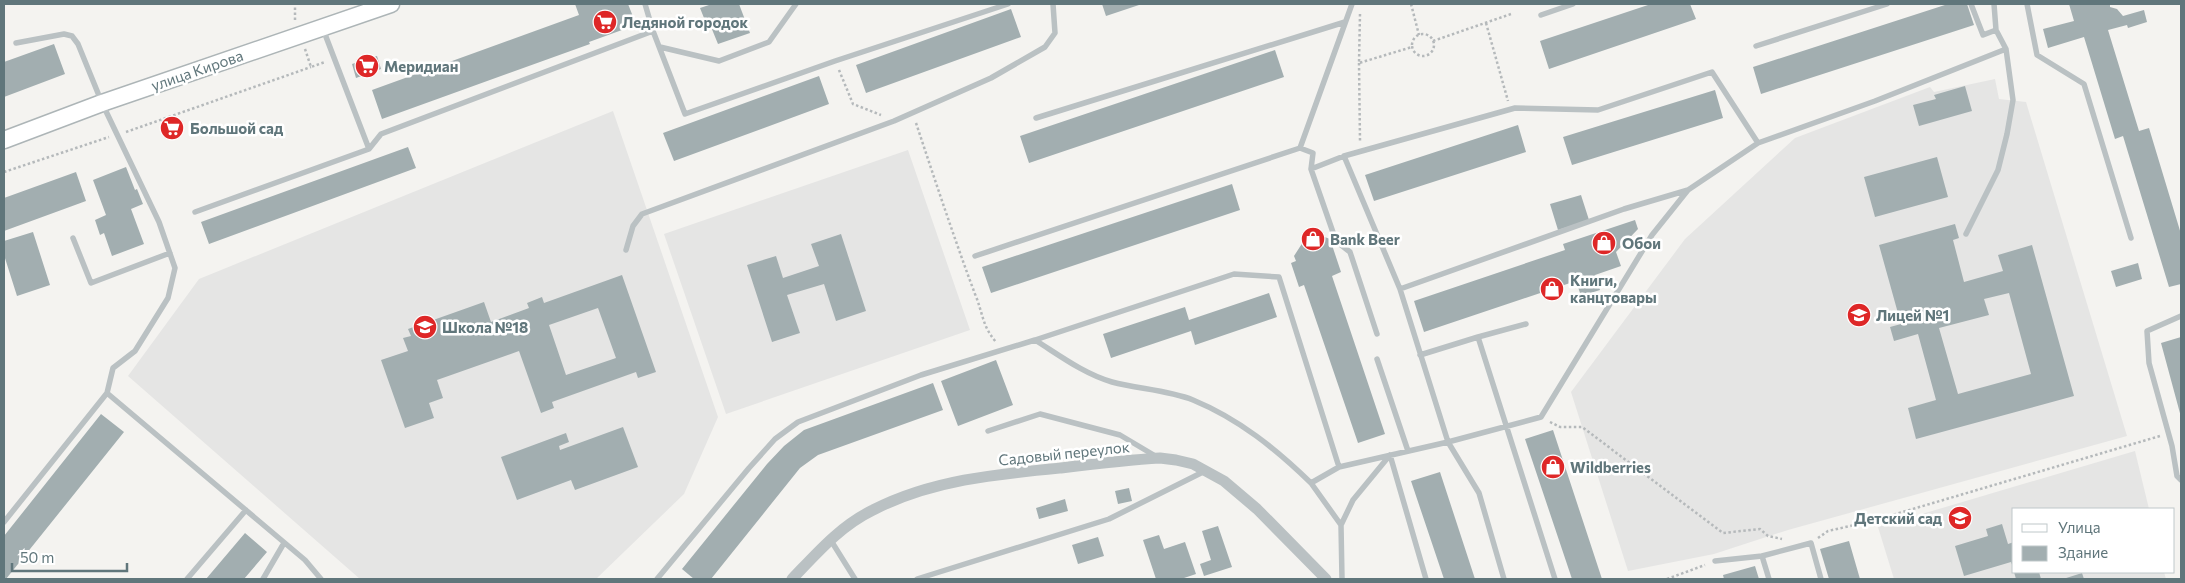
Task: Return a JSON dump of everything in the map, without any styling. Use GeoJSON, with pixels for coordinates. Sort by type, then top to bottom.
{"type":"FeatureCollection","features":[{"type":"Feature","properties":{"kind":"main road","name":"улица Кирова"},"geometry":{"type":"LineString","coordinates":[[4,140],[102,103],[391,4]]}},
{"type":"Feature","properties":{"kind":"street","name":"Садовый переулок"},"geometry":{"type":"LineString","coordinates":[[792,579],[830,539],[872,510],[907,495],[961,480],[1160,458],[1176,460],[1207,470],[1224,481],[1257,509],[1326,579]]}},
{"type":"Feature","properties":{"kind":"lane"},"geometry":{"type":"LineString","coordinates":[[645,4],[653,31],[685,114],[835,61],[1008,4]]}},
{"type":"Feature","properties":{"kind":"lane"},"geometry":{"type":"LineString","coordinates":[[660,47],[718,61],[769,42],[796,4]]}},
{"type":"Feature","properties":{"kind":"lane"},"geometry":{"type":"LineString","coordinates":[[626,250],[633,226],[642,214],[894,121],[991,78],[1045,47],[1055,33],[1053,4]]}},
{"type":"Feature","properties":{"kind":"lane"},"geometry":{"type":"LineString","coordinates":[[1300,148],[1352,4]]}},
{"type":"Feature","properties":{"kind":"lane"},"geometry":{"type":"LineString","coordinates":[[1540,15],[1573,4]]}},
{"type":"Feature","properties":{"kind":"lane"},"geometry":{"type":"LineString","coordinates":[[1756,46],[1887,4]]}},
{"type":"Feature","properties":{"kind":"lane"},"geometry":{"type":"LineString","coordinates":[[1971,4],[1982,35],[1996,30]]}},
{"type":"Feature","properties":{"kind":"lane"},"geometry":{"type":"LineString","coordinates":[[1966,234],[1998,170],[2013,100],[2006,49],[1996,30],[1994,4]]}},
{"type":"Feature","properties":{"kind":"lane"},"geometry":{"type":"LineString","coordinates":[[2027,4],[2037,55],[2084,84],[2131,238]]}},
{"type":"Feature","properties":{"kind":"lane"},"geometry":{"type":"LineString","coordinates":[[1036,118],[1345,22]]}},
{"type":"Feature","properties":{"kind":"lane"},"geometry":{"type":"LineString","coordinates":[[322,27],[369,149]]}},
{"type":"Feature","properties":{"kind":"lane"},"geometry":{"type":"LineString","coordinates":[[195,212],[369,149],[381,134],[653,31]]}},
{"type":"Feature","properties":{"kind":"lane"},"geometry":{"type":"LineString","coordinates":[[4,522],[107,393],[113,368],[135,351],[168,298],[175,268],[159,222],[102,103],[78,44],[72,36],[64,34],[16,43]]}},
{"type":"Feature","properties":{"kind":"lane"},"geometry":{"type":"LineString","coordinates":[[1400,289],[1624,209],[1688,190],[1758,143],[1875,101],[2006,49]]}},
{"type":"Feature","properties":{"kind":"lane"},"geometry":{"type":"LineString","coordinates":[[1311,169],[1344,156],[1511,109],[1598,110],[1712,72],[1758,143]]}},
{"type":"Feature","properties":{"kind":"lane"},"geometry":{"type":"LineString","coordinates":[[975,256],[1300,148],[1312,153],[1311,169],[1336,241],[1350,252],[1377,334]]}},
{"type":"Feature","properties":{"kind":"lane"},"geometry":{"type":"LineString","coordinates":[[1344,156],[1400,289],[1448,442],[1479,493],[1504,579]]}},
{"type":"Feature","properties":{"kind":"lane"},"geometry":{"type":"LineString","coordinates":[[1311,483],[1339,467],[1448,442],[1540,417],[1652,235],[1688,190]]}},
{"type":"Feature","properties":{"kind":"lane"},"geometry":{"type":"LineString","coordinates":[[73,238],[91,283],[170,253]]}},
{"type":"Feature","properties":{"kind":"lane"},"geometry":{"type":"LineString","coordinates":[[658,579],[748,468],[775,439],[798,422],[921,376],[1234,274],[1279,277],[1339,467]]}},
{"type":"Feature","properties":{"kind":"lane"},"geometry":{"type":"LineString","coordinates":[[2181,316],[2147,331],[2149,363],[2177,476],[2181,480]]}},
{"type":"Feature","properties":{"kind":"lane"},"geometry":{"type":"LineString","coordinates":[[1420,355],[1526,324]]}},
{"type":"Feature","properties":{"kind":"lane"},"geometry":{"type":"LineString","coordinates":[[1478,337],[1555,579]]}},
{"type":"Feature","properties":{"kind":"lane"},"geometry":{"type":"LineString","coordinates":[[1035,340],[1091,374],[1117,383],[1192,400],[1229,419],[1280,453],[1311,483],[1341,525]]}},
{"type":"Feature","properties":{"kind":"lane"},"geometry":{"type":"LineString","coordinates":[[1377,359],[1408,451]]}},
{"type":"Feature","properties":{"kind":"lane"},"geometry":{"type":"LineString","coordinates":[[107,393],[305,560],[321,579]]}},
{"type":"Feature","properties":{"kind":"lane"},"geometry":{"type":"LineString","coordinates":[[988,431],[1040,414],[1120,435],[1160,458]]}},
{"type":"Feature","properties":{"kind":"lane"},"geometry":{"type":"LineString","coordinates":[[1342,579],[1341,525],[1353,500],[1390,455]]}},
{"type":"Feature","properties":{"kind":"lane"},"geometry":{"type":"LineString","coordinates":[[1390,455],[1426,579]]}},
{"type":"Feature","properties":{"kind":"lane"},"geometry":{"type":"LineString","coordinates":[[917,579],[1109,519],[1207,470]]}},
{"type":"Feature","properties":{"kind":"lane"},"geometry":{"type":"LineString","coordinates":[[187,579],[246,510]]}},
{"type":"Feature","properties":{"kind":"lane"},"geometry":{"type":"LineString","coordinates":[[830,539],[855,579]]}},
{"type":"Feature","properties":{"kind":"lane"},"geometry":{"type":"LineString","coordinates":[[263,579],[284,542]]}},
{"type":"Feature","properties":{"kind":"lane"},"geometry":{"type":"LineString","coordinates":[[1714,561],[1762,556],[1810,543],[1821,579]]}},
{"type":"Feature","properties":{"kind":"lane"},"geometry":{"type":"LineString","coordinates":[[1762,556],[1769,579]]}},
{"type":"Feature","properties":{"kind":"path"},"geometry":{"type":"LineString","coordinates":[[1411,4],[1419,35]]}},
{"type":"Feature","properties":{"kind":"path"},"geometry":{"type":"LineString","coordinates":[[1360,5],[1360,152]]}},
{"type":"Feature","properties":{"kind":"path"},"geometry":{"type":"LineString","coordinates":[[1433,42],[1511,14]]}},
{"type":"Feature","properties":{"kind":"path"},"geometry":{"type":"LineString","coordinates":[[1486,23],[1511,109]]}},
{"type":"Feature","properties":{"kind":"path"},"geometry":{"type":"LineString","coordinates":[[1412,47],[1418,54],[1427,55],[1433,48],[1433,42],[1428,36],[1419,35]]}},
{"type":"Feature","properties":{"kind":"path"},"geometry":{"type":"LineString","coordinates":[[1412,47],[1413,42],[1419,35]]}},
{"type":"Feature","properties":{"kind":"path"},"geometry":{"type":"LineString","coordinates":[[1359,62],[1412,47]]}},
{"type":"Feature","properties":{"kind":"path"},"geometry":{"type":"LineString","coordinates":[[835,61],[853,104],[894,121]]}},
{"type":"Feature","properties":{"kind":"path"},"geometry":{"type":"LineString","coordinates":[[4,172],[117,135],[311,67]]}},
{"type":"Feature","properties":{"kind":"path"},"geometry":{"type":"LineString","coordinates":[[912,113],[960,255],[980,307],[982,323],[1002,349]]}},
{"type":"Feature","properties":{"kind":"path"},"geometry":{"type":"LineString","coordinates":[[1540,417],[1560,427],[1582,427],[1723,533],[1760,529],[1768,536],[1785,539]]}},
{"type":"Feature","properties":{"kind":"path"},"geometry":{"type":"LineString","coordinates":[[1810,543],[1828,532],[1872,521],[2168,434]]}},
{"type":"Feature","properties":{"kind":"path"},"geometry":{"type":"LineString","coordinates":[[1667,579],[1714,561]]}},
{"type":"Feature","properties":{"kind":"shaded area","name":"Лицей №1"},"geometry":{"type":"Polygon","coordinates":[[[1995,79],[1999,99],[2026,102],[2127,436],[1788,530],[1714,554],[1628,571],[1571,392],[1685,239],[1795,138],[1930,87],[1934,92],[1995,79]]]}},
{"type":"Feature","properties":{"kind":"shaded area","name":"Школа №18"},"geometry":{"type":"Polygon","coordinates":[[[613,111],[718,417],[684,494],[596,579],[360,579],[128,376],[199,279],[613,111]]]}},
{"type":"Feature","properties":{"kind":"shaded area"},"geometry":{"type":"Polygon","coordinates":[[[908,150],[970,330],[726,414],[664,234],[908,150]]]}},
{"type":"Feature","properties":{"kind":"shaded area","name":"Детский сад"},"geometry":{"type":"Polygon","coordinates":[[[2135,451],[2149,508],[2012,508],[2012,573],[2164,573],[2166,579],[1894,579],[1878,527],[2135,451]]]}},
{"type":"Feature","properties":{"kind":"building"},"geometry":{"type":"Polygon","coordinates":[[[575,4],[628,4],[634,19],[620,25],[622,30],[589,42],[590,44],[382,119],[372,90],[579,15],[575,4]]]}},
{"type":"Feature","properties":{"kind":"building"},"geometry":{"type":"Polygon","coordinates":[[[712,4],[739,4],[750,33],[718,44],[709,22],[706,23],[700,8],[712,4]]]}},
{"type":"Feature","properties":{"kind":"building"},"geometry":{"type":"Polygon","coordinates":[[[1102,4],[1142,4],[1106,16],[1102,4]]]}},
{"type":"Feature","properties":{"kind":"building"},"geometry":{"type":"Polygon","coordinates":[[[1651,4],[1690,4],[1696,19],[1549,69],[1540,41],[1651,4]]]}},
{"type":"Feature","properties":{"kind":"building"},"geometry":{"type":"Polygon","coordinates":[[[1948,4],[1967,4],[1974,25],[1761,94],[1753,67],[1948,4]]]}},
{"type":"Feature","properties":{"kind":"building"},"geometry":{"type":"Polygon","coordinates":[[[2069,4],[2110,4],[2110,7],[2117,9],[2123,16],[2144,10],[2147,22],[2128,28],[2127,25],[2108,30],[2139,131],[2149,128],[2181,234],[2181,284],[2169,287],[2123,136],[2115,139],[2084,37],[2048,48],[2043,29],[2074,21],[2069,4]]]}},
{"type":"Feature","properties":{"kind":"building"},"geometry":{"type":"Polygon","coordinates":[[[1011,9],[1021,37],[866,93],[856,65],[1011,9]]]}},
{"type":"Feature","properties":{"kind":"building"},"geometry":{"type":"Polygon","coordinates":[[[54,44],[65,74],[4,97],[4,62],[54,44]]]}},
{"type":"Feature","properties":{"kind":"building"},"geometry":{"type":"Polygon","coordinates":[[[1275,50],[1284,77],[1029,163],[1020,136],[1275,50]]]}},
{"type":"Feature","properties":{"kind":"building"},"geometry":{"type":"Polygon","coordinates":[[[377,56],[381,69],[356,78],[352,64],[377,56]]]}},
{"type":"Feature","properties":{"kind":"building"},"geometry":{"type":"Polygon","coordinates":[[[819,76],[829,104],[674,161],[663,133],[819,76]]]}},
{"type":"Feature","properties":{"kind":"building"},"geometry":{"type":"Polygon","coordinates":[[[1965,86],[1972,111],[1919,126],[1913,105],[1936,99],[1934,95],[1965,86]]]}},
{"type":"Feature","properties":{"kind":"building"},"geometry":{"type":"Polygon","coordinates":[[[1715,90],[1723,118],[1572,165],[1563,137],[1715,90]]]}},
{"type":"Feature","properties":{"kind":"building"},"geometry":{"type":"Polygon","coordinates":[[[1518,125],[1526,152],[1374,201],[1365,175],[1518,125]]]}},
{"type":"Feature","properties":{"kind":"building"},"geometry":{"type":"Polygon","coordinates":[[[408,147],[416,168],[209,244],[201,222],[408,147]]]}},
{"type":"Feature","properties":{"kind":"building"},"geometry":{"type":"Polygon","coordinates":[[[1937,157],[1948,197],[1875,217],[1864,177],[1937,157]]]}},
{"type":"Feature","properties":{"kind":"building"},"geometry":{"type":"Polygon","coordinates":[[[126,167],[143,204],[131,209],[144,244],[112,256],[104,233],[100,235],[95,220],[106,215],[93,180],[126,167]]]}},
{"type":"Feature","properties":{"kind":"building"},"geometry":{"type":"Polygon","coordinates":[[[76,172],[86,201],[4,231],[4,198],[76,172]]]}},
{"type":"Feature","properties":{"kind":"building"},"geometry":{"type":"Polygon","coordinates":[[[1232,184],[1240,210],[991,293],[982,267],[1232,184]]]}},
{"type":"Feature","properties":{"kind":"building"},"geometry":{"type":"Polygon","coordinates":[[[1581,195],[1589,220],[1558,230],[1550,204],[1581,195]]]}},
{"type":"Feature","properties":{"kind":"building"},"geometry":{"type":"Polygon","coordinates":[[[1635,220],[1638,229],[1616,252],[1621,266],[1595,275],[1600,290],[1581,296],[1576,281],[1424,332],[1414,301],[1565,250],[1563,244],[1635,220]]]}},
{"type":"Feature","properties":{"kind":"building"},"geometry":{"type":"Polygon","coordinates":[[[1955,224],[1959,238],[1953,240],[1964,282],[2003,271],[1998,255],[2032,245],[2074,396],[1916,439],[1908,408],[1936,400],[1918,334],[1894,341],[1890,327],[1901,324],[1879,245],[1955,224]],[[2009,293],[1984,299],[1989,315],[1939,328],[1958,394],[2031,374],[2009,293]]]}},
{"type":"Feature","properties":{"kind":"building"},"geometry":{"type":"Polygon","coordinates":[[[33,232],[50,285],[17,296],[4,255],[4,241],[33,232]]]}},
{"type":"Feature","properties":{"kind":"building"},"geometry":{"type":"Polygon","coordinates":[[[841,234],[866,311],[836,321],[824,284],[787,295],[800,333],[772,342],[747,265],[776,256],[783,278],[819,266],[811,244],[841,234]]]}},
{"type":"Feature","properties":{"kind":"building"},"geometry":{"type":"Polygon","coordinates":[[[1322,236],[1330,239],[1341,272],[1332,276],[1385,434],[1358,443],[1304,285],[1299,287],[1291,263],[1296,261],[1294,256],[1303,242],[1322,236]]]}},
{"type":"Feature","properties":{"kind":"building"},"geometry":{"type":"Polygon","coordinates":[[[2138,263],[2142,279],[2116,287],[2111,271],[2138,263]]]}},
{"type":"Feature","properties":{"kind":"building"},"geometry":{"type":"Polygon","coordinates":[[[622,275],[656,372],[638,378],[636,372],[552,402],[554,408],[541,413],[519,351],[437,380],[443,398],[429,403],[434,418],[405,428],[381,360],[408,351],[403,338],[411,336],[408,329],[484,302],[491,322],[529,308],[527,303],[542,297],[544,303],[622,275]],[[598,308],[549,325],[566,375],[616,358],[598,308]]]}},
{"type":"Feature","properties":{"kind":"building"},"geometry":{"type":"Polygon","coordinates":[[[1269,293],[1277,317],[1195,345],[1191,331],[1111,358],[1103,334],[1185,307],[1189,320],[1269,293]]]}},
{"type":"Feature","properties":{"kind":"building"},"geometry":{"type":"Polygon","coordinates":[[[2181,337],[2181,417],[2161,343],[2181,337]]]}},
{"type":"Feature","properties":{"kind":"building"},"geometry":{"type":"Polygon","coordinates":[[[996,360],[1013,405],[958,426],[941,381],[996,360]]]}},
{"type":"Feature","properties":{"kind":"building"},"geometry":{"type":"Polygon","coordinates":[[[933,383],[943,410],[818,455],[800,468],[711,579],[694,579],[682,569],[767,464],[784,446],[804,430],[933,383]]]}},
{"type":"Feature","properties":{"kind":"building"},"geometry":{"type":"Polygon","coordinates":[[[101,414],[124,432],[6,579],[4,579],[4,536],[101,414]]]}},
{"type":"Feature","properties":{"kind":"building"},"geometry":{"type":"Polygon","coordinates":[[[623,427],[638,467],[575,490],[571,480],[517,500],[501,457],[566,433],[569,442],[559,446],[560,450],[623,427]]]}},
{"type":"Feature","properties":{"kind":"building"},"geometry":{"type":"Polygon","coordinates":[[[1553,430],[1602,579],[1572,579],[1525,439],[1553,430]]]}},
{"type":"Feature","properties":{"kind":"building"},"geometry":{"type":"Polygon","coordinates":[[[1440,472],[1475,579],[1444,579],[1411,481],[1440,472]]]}},
{"type":"Feature","properties":{"kind":"building"},"geometry":{"type":"Polygon","coordinates":[[[1129,488],[1132,501],[1118,504],[1115,491],[1129,488]]]}},
{"type":"Feature","properties":{"kind":"building"},"geometry":{"type":"Polygon","coordinates":[[[1065,499],[1068,511],[1039,519],[1036,508],[1065,499]]]}},
{"type":"Feature","properties":{"kind":"building"},"geometry":{"type":"Polygon","coordinates":[[[2002,524],[2008,544],[2012,543],[2012,565],[2011,562],[1964,576],[1955,546],[1988,536],[1986,529],[2002,524]]]}},
{"type":"Feature","properties":{"kind":"building"},"geometry":{"type":"Polygon","coordinates":[[[1218,526],[1232,567],[1204,576],[1200,564],[1211,560],[1202,531],[1218,526]]]}},
{"type":"Feature","properties":{"kind":"building"},"geometry":{"type":"Polygon","coordinates":[[[245,533],[267,552],[244,579],[206,579],[245,533]]]}},
{"type":"Feature","properties":{"kind":"building"},"geometry":{"type":"Polygon","coordinates":[[[1159,535],[1164,549],[1185,542],[1196,574],[1181,579],[1156,579],[1143,540],[1159,535]]]}},
{"type":"Feature","properties":{"kind":"building"},"geometry":{"type":"Polygon","coordinates":[[[1098,537],[1104,556],[1078,564],[1072,545],[1098,537]]]}},
{"type":"Feature","properties":{"kind":"building"},"geometry":{"type":"Polygon","coordinates":[[[1849,541],[1860,579],[1829,579],[1820,549],[1849,541]]]}},
{"type":"Feature","properties":{"kind":"building"},"geometry":{"type":"Polygon","coordinates":[[[1755,566],[1759,579],[1724,579],[1723,575],[1755,566]]]}},
{"type":"Feature","properties":{"kind":"building"},"geometry":{"type":"Polygon","coordinates":[[[2014,573],[2039,573],[2041,579],[2016,579],[2014,573]]]}},
{"type":"Feature","properties":{"kind":"building"},"geometry":{"type":"Polygon","coordinates":[[[2082,573],[2084,579],[2063,579],[2082,573]]]}},
{"type":"Feature","properties":{"kind":"place","name":"Ледяной городок"},"geometry":{"type":"Point","coordinates":[605,22]}},
{"type":"Feature","properties":{"kind":"place","name":"Меридиан"},"geometry":{"type":"Point","coordinates":[367,66]}},
{"type":"Feature","properties":{"kind":"place","name":"Большой сад"},"geometry":{"type":"Point","coordinates":[172,128]}},
{"type":"Feature","properties":{"kind":"place","name":"Bank Beer"},"geometry":{"type":"Point","coordinates":[1313,239]}},
{"type":"Feature","properties":{"kind":"place","name":"Обои"},"geometry":{"type":"Point","coordinates":[1604,243]}},
{"type":"Feature","properties":{"kind":"place","name":"Книги, канцтовары"},"geometry":{"type":"Point","coordinates":[1552,289]}},
{"type":"Feature","properties":{"kind":"place","name":"Лицей №1"},"geometry":{"type":"Point","coordinates":[1859,315]}},
{"type":"Feature","properties":{"kind":"place","name":"Школа №18"},"geometry":{"type":"Point","coordinates":[425,327]}},
{"type":"Feature","properties":{"kind":"place","name":"Wildberries"},"geometry":{"type":"Point","coordinates":[1553,467]}},
{"type":"Feature","properties":{"kind":"place","name":"Детский сад"},"geometry":{"type":"Point","coordinates":[1960,518]}}]}
